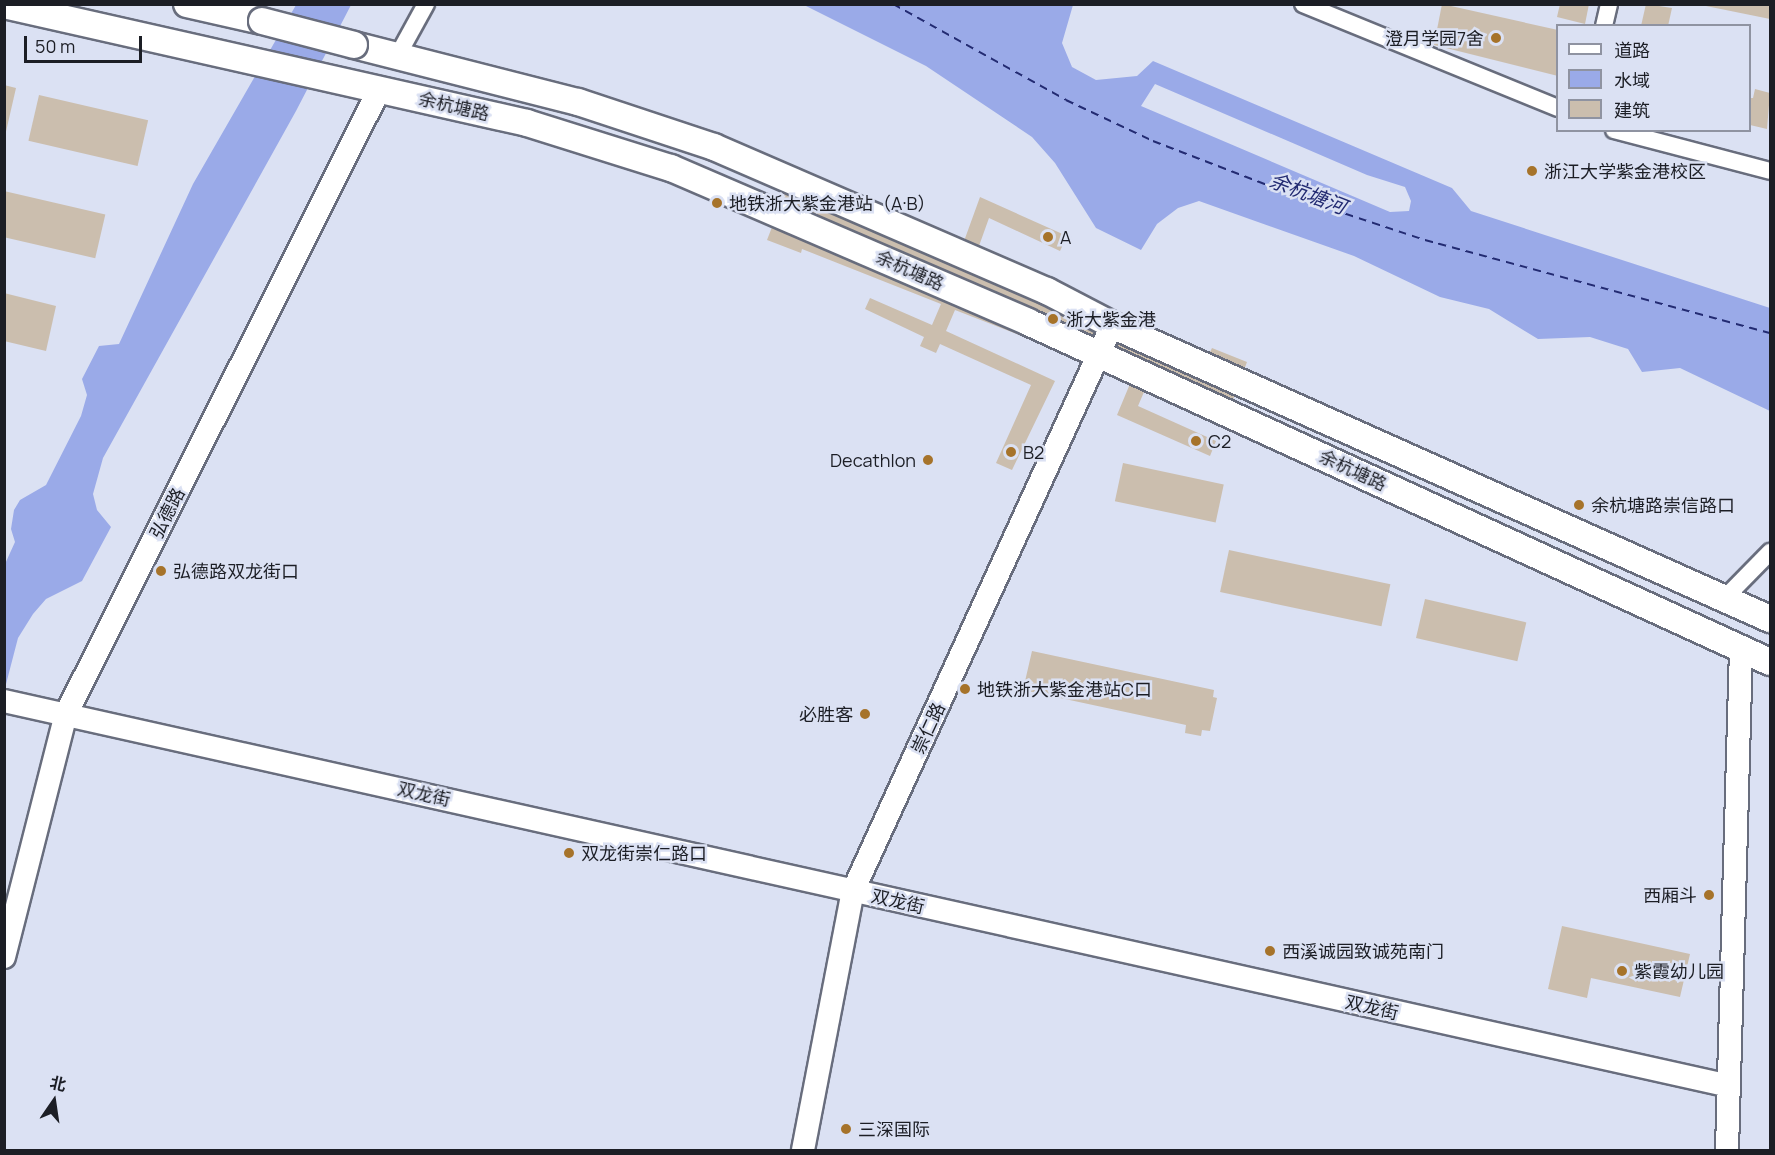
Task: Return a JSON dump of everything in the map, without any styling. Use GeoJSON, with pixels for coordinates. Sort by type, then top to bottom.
{"type":"FeatureCollection","features":[{"type":"Feature","properties":{"kind":"main road","name":"余杭塘路"},"geometry":{"type":"LineString","coordinates":[[187,4],[398,55],[578,102],[714,147],[1015,276],[1112,325],[1770,619]]}},
{"type":"Feature","properties":{"kind":"main road","name":"余杭塘路"},"geometry":{"type":"LineString","coordinates":[[4,5],[241,56],[527,123],[671,168],[775,210],[1305,448],[1741,652],[1770,662]]}},
{"type":"Feature","properties":{"kind":"street"},"geometry":{"type":"LineString","coordinates":[[398,55],[426,4]]}},
{"type":"Feature","properties":{"kind":"street"},"geometry":{"type":"LineString","coordinates":[[1303,4],[1556,108]]}},
{"type":"Feature","properties":{"kind":"street"},"geometry":{"type":"LineString","coordinates":[[1604,24],[1609,4]]}},
{"type":"Feature","properties":{"kind":"street","name":"弘德路"},"geometry":{"type":"LineString","coordinates":[[4,957],[66,714],[380,88]]}},
{"type":"Feature","properties":{"kind":"street"},"geometry":{"type":"LineString","coordinates":[[1622,132],[1770,171]]}},
{"type":"Feature","properties":{"kind":"street","name":"崇仁路"},"geometry":{"type":"LineString","coordinates":[[802,1150],[853,891],[1112,325]]}},
{"type":"Feature","properties":{"kind":"street"},"geometry":{"type":"LineString","coordinates":[[1724,598],[1770,552]]}},
{"type":"Feature","properties":{"kind":"street"},"geometry":{"type":"LineString","coordinates":[[1727,1150],[1741,652]]}},
{"type":"Feature","properties":{"kind":"street","name":"双龙街"},"geometry":{"type":"LineString","coordinates":[[5,701],[1729,1086]]}},
{"type":"Feature","properties":{"kind":"water"},"geometry":{"type":"Polygon","coordinates":[[[296,5],[351,5],[296,111],[103,458],[93,494],[97,510],[111,527],[82,581],[46,599],[33,614],[18,638],[5,688],[5,564],[15,542],[11,529],[14,510],[20,500],[46,485],[81,416],[87,395],[82,379],[99,346],[119,344],[193,184],[296,5]]]}},
{"type":"Feature","properties":{"kind":"water","name":"余杭塘河"},"geometry":{"type":"Polygon","coordinates":[[[804,5],[1073,5],[1062,43],[1072,67],[1096,80],[1137,76],[1153,61],[1452,188],[1471,211],[1770,308],[1770,411],[1680,368],[1642,372],[1628,349],[1590,337],[1538,339],[1489,309],[1440,297],[1354,256],[1199,201],[1178,208],[1157,224],[1141,250],[1096,228],[1055,163],[1032,137],[926,66],[804,5]],[[1155,84],[1141,106],[1390,212],[1409,211],[1411,201],[1405,187],[1367,175],[1155,84]]]}},
{"type":"Feature","properties":{"kind":"building","name":"澄月学园7舍"},"geometry":{"type":"Polygon","coordinates":[[[1442,4],[1556,30],[1556,76],[1434,45],[1442,4]]]}},
{"type":"Feature","properties":{"kind":"building"},"geometry":{"type":"Polygon","coordinates":[[[1560,4],[1589,4],[1585,24],[1557,17],[1560,4]]]}},
{"type":"Feature","properties":{"kind":"building"},"geometry":{"type":"Polygon","coordinates":[[[1646,4],[1672,8],[1668,24],[1641,24],[1646,4]]]}},
{"type":"Feature","properties":{"kind":"building"},"geometry":{"type":"Polygon","coordinates":[[[1706,4],[1770,4],[1770,19],[1706,6],[1706,4]]]}},
{"type":"Feature","properties":{"kind":"building"},"geometry":{"type":"Polygon","coordinates":[[[4,85],[16,88],[5,136],[4,136],[4,85]]]}},
{"type":"Feature","properties":{"kind":"building"},"geometry":{"type":"Polygon","coordinates":[[[1755,89],[1770,93],[1767,129],[1751,125],[1751,98],[1753,98],[1755,89]]]}},
{"type":"Feature","properties":{"kind":"building"},"geometry":{"type":"Polygon","coordinates":[[[39,95],[148,120],[138,166],[28,141],[39,95]]]}},
{"type":"Feature","properties":{"kind":"building","name":"浙大紫金港"},"geometry":{"type":"Polygon","coordinates":[[[789,183],[959,255],[980,197],[1067,236],[1060,251],[989,218],[974,260],[1210,352],[1212,348],[1247,362],[1225,421],[1147,385],[1138,406],[1216,441],[1210,456],[1117,415],[1132,379],[955,310],[946,331],[1055,381],[1012,470],[996,463],[1031,385],[940,344],[936,353],[920,346],[924,337],[865,309],[870,298],[932,325],[941,304],[802,249],[801,253],[767,240],[789,183]]]}},
{"type":"Feature","properties":{"kind":"building"},"geometry":{"type":"Polygon","coordinates":[[[4,191],[105,214],[95,258],[4,237],[4,191]]]}},
{"type":"Feature","properties":{"kind":"building"},"geometry":{"type":"Polygon","coordinates":[[[4,293],[56,306],[46,351],[4,341],[4,293]]]}},
{"type":"Feature","properties":{"kind":"building"},"geometry":{"type":"Polygon","coordinates":[[[1123,463],[1224,484],[1216,523],[1115,501],[1123,463]]]}},
{"type":"Feature","properties":{"kind":"building"},"geometry":{"type":"Polygon","coordinates":[[[1229,550],[1390,584],[1381,626],[1220,592],[1229,550]]]}},
{"type":"Feature","properties":{"kind":"building"},"geometry":{"type":"Polygon","coordinates":[[[1425,599],[1526,622],[1517,661],[1416,638],[1425,599]]]}},
{"type":"Feature","properties":{"kind":"building"},"geometry":{"type":"Polygon","coordinates":[[[1032,651],[1214,690],[1213,697],[1217,698],[1210,731],[1202,730],[1201,736],[1185,733],[1186,725],[1023,690],[1032,651]]]}},
{"type":"Feature","properties":{"kind":"building"},"geometry":{"type":"Polygon","coordinates":[[[1562,926],[1690,954],[1680,997],[1591,978],[1587,998],[1548,989],[1562,926]]]}},
{"type":"Feature","properties":{"kind":"ferry route"},"geometry":{"type":"LineString","coordinates":[[893,4],[1066,100],[1153,141],[1319,205],[1425,240],[1770,333]]}},
{"type":"Feature","properties":{"kind":"place","name":"澄月学园7舍"},"geometry":{"type":"Point","coordinates":[1496,38]}},
{"type":"Feature","properties":{"kind":"place","name":"浙江大学紫金港校区"},"geometry":{"type":"Point","coordinates":[1532,171]}},
{"type":"Feature","properties":{"kind":"place","name":"地铁浙大紫金港站（A·B）"},"geometry":{"type":"Point","coordinates":[717,203]}},
{"type":"Feature","properties":{"kind":"place","name":"A"},"geometry":{"type":"Point","coordinates":[1048,237]}},
{"type":"Feature","properties":{"kind":"place","name":"浙大紫金港"},"geometry":{"type":"Point","coordinates":[1053,319]}},
{"type":"Feature","properties":{"kind":"place","name":"C2"},"geometry":{"type":"Point","coordinates":[1196,441]}},
{"type":"Feature","properties":{"kind":"place","name":"B2"},"geometry":{"type":"Point","coordinates":[1011,452]}},
{"type":"Feature","properties":{"kind":"place","name":"Decathlon"},"geometry":{"type":"Point","coordinates":[928,460]}},
{"type":"Feature","properties":{"kind":"place","name":"余杭塘路崇信路口"},"geometry":{"type":"Point","coordinates":[1579,505]}},
{"type":"Feature","properties":{"kind":"place","name":"弘德路双龙街口"},"geometry":{"type":"Point","coordinates":[161,571]}},
{"type":"Feature","properties":{"kind":"place","name":"地铁浙大紫金港站C口"},"geometry":{"type":"Point","coordinates":[965,689]}},
{"type":"Feature","properties":{"kind":"place","name":"必胜客"},"geometry":{"type":"Point","coordinates":[865,714]}},
{"type":"Feature","properties":{"kind":"place","name":"双龙街崇仁路口"},"geometry":{"type":"Point","coordinates":[569,853]}},
{"type":"Feature","properties":{"kind":"place","name":"西厢斗"},"geometry":{"type":"Point","coordinates":[1709,895]}},
{"type":"Feature","properties":{"kind":"place","name":"西溪诚园致诚苑南门"},"geometry":{"type":"Point","coordinates":[1270,951]}},
{"type":"Feature","properties":{"kind":"place","name":"紫霞幼儿园"},"geometry":{"type":"Point","coordinates":[1622,971]}},
{"type":"Feature","properties":{"kind":"place","name":"三深国际"},"geometry":{"type":"Point","coordinates":[846,1129]}}]}
